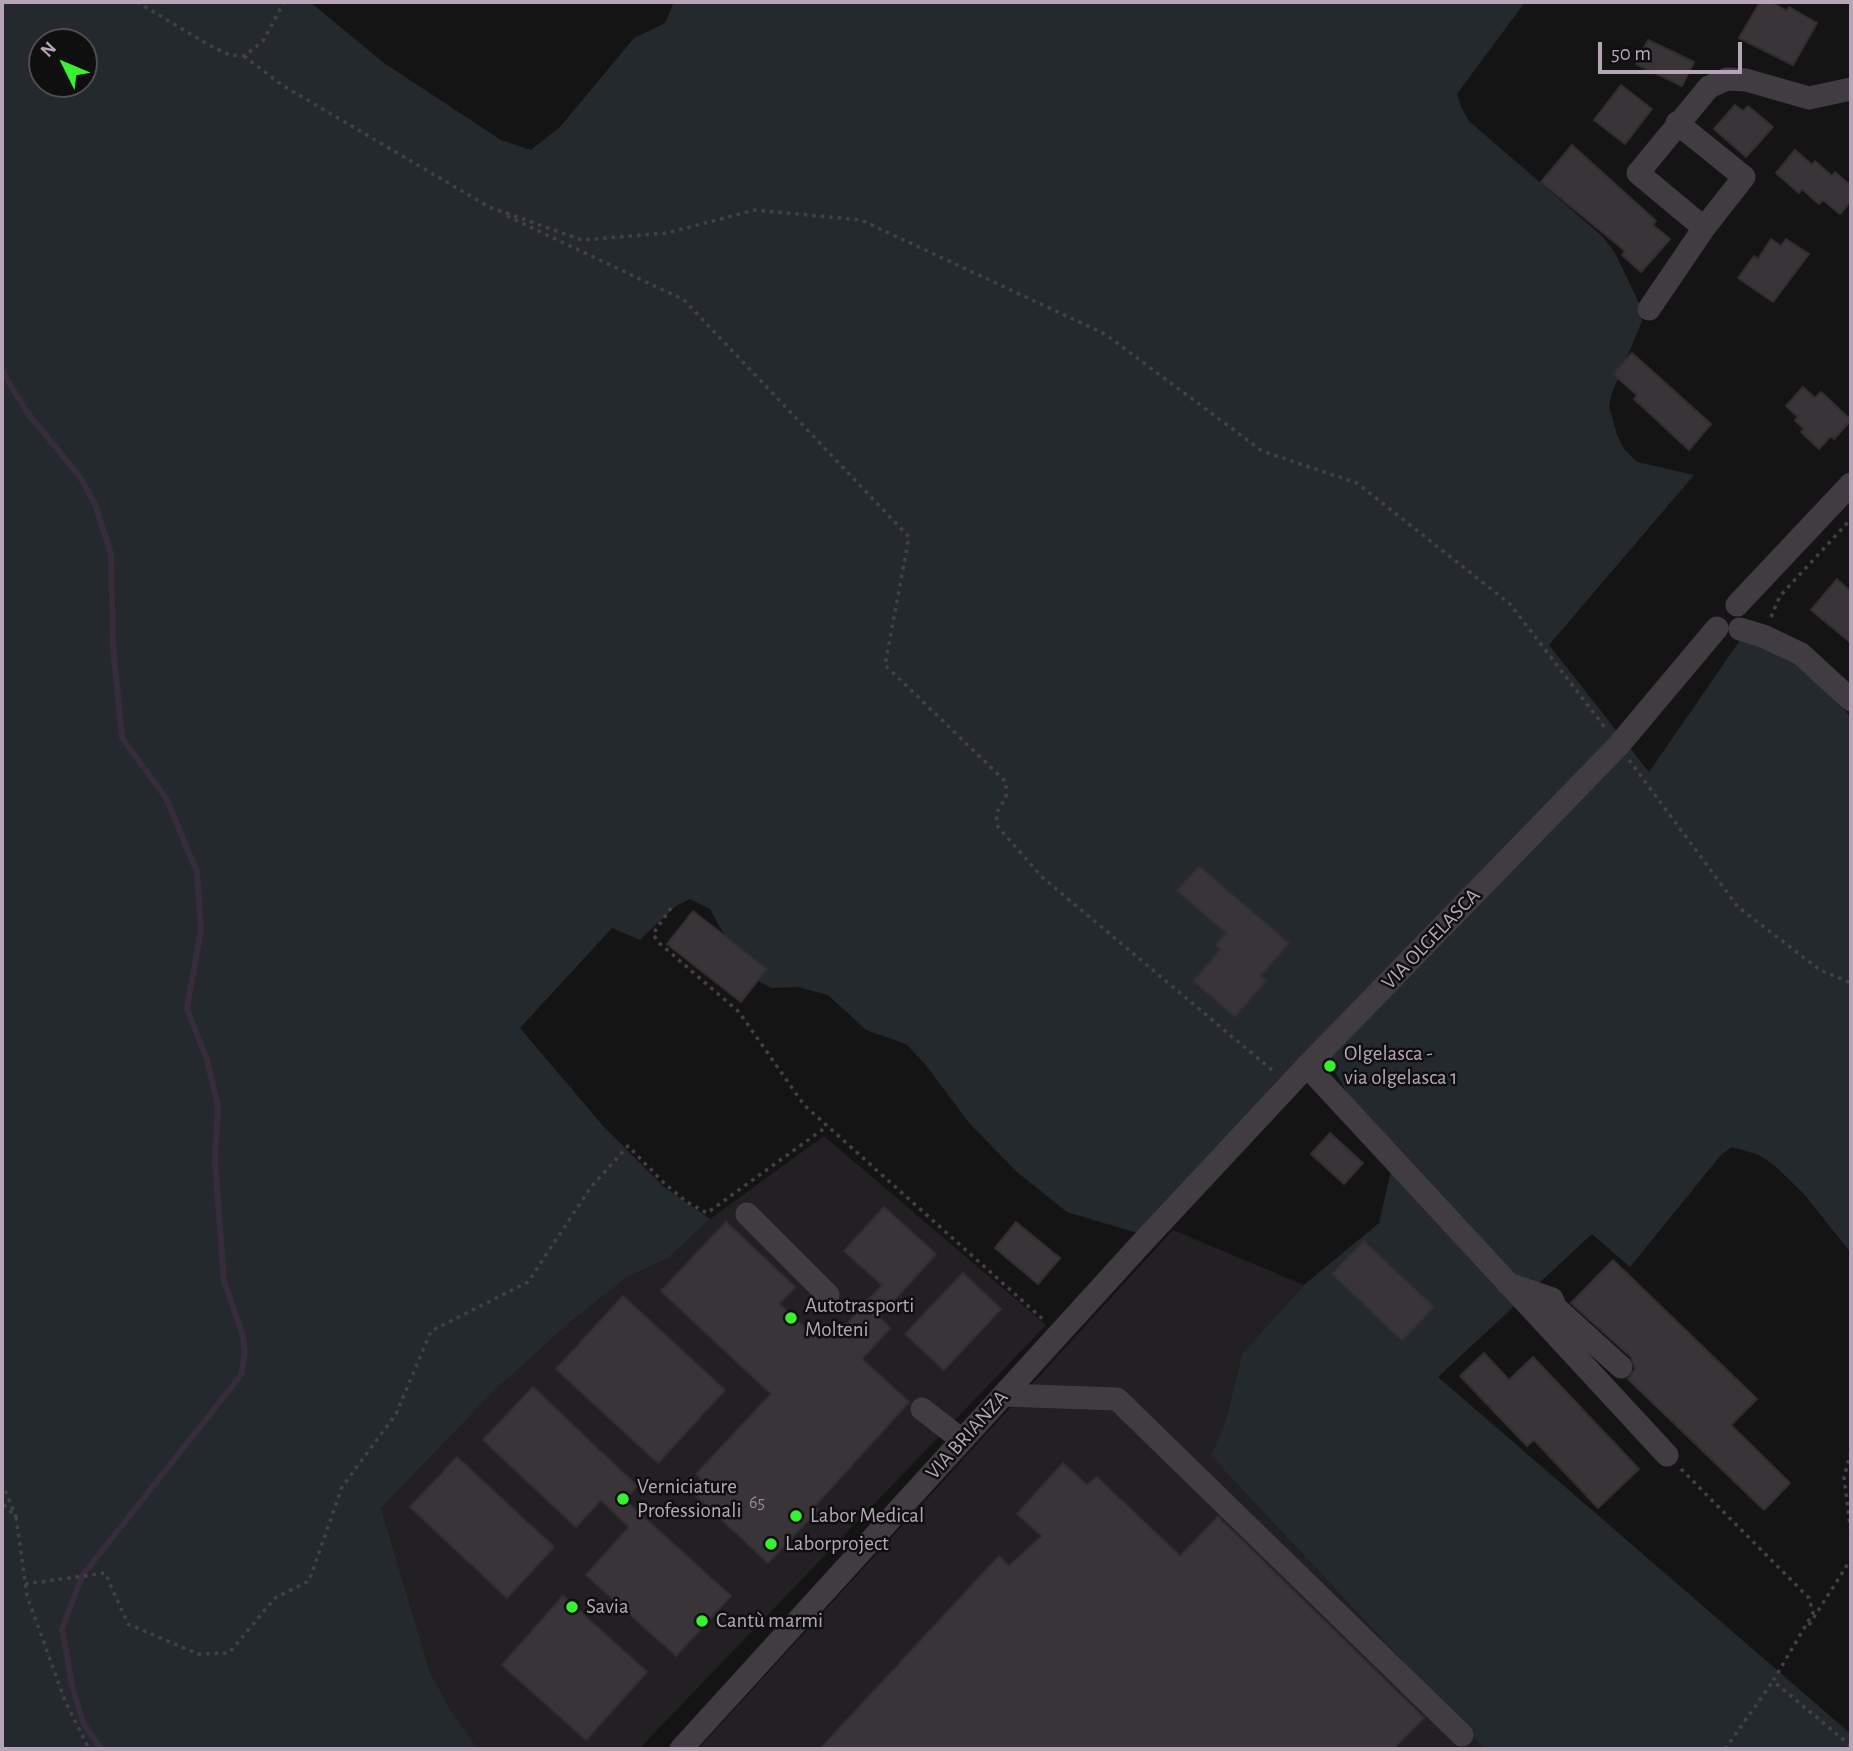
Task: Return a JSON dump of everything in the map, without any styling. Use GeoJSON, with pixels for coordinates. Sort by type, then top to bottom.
{"type":"FeatureCollection","features":[{"type":"Feature","properties":{"kind":"street"},"geometry":{"type":"LineString","coordinates":[[1704,228],[1638,173],[1709,87],[1727,79],[1746,80],[1809,97],[1851,89]]}},
{"type":"Feature","properties":{"kind":"street"},"geometry":{"type":"LineString","coordinates":[[1649,309],[1704,228],[1744,177],[1677,123]]}},
{"type":"Feature","properties":{"kind":"street","name":"VIA OLGELASCA"},"geometry":{"type":"LineString","coordinates":[[1140,1245],[1307,1066],[1618,746],[1717,628],[1714,615],[1719,607],[1729,603],[1737,605],[1851,484]]}},
{"type":"Feature","properties":{"kind":"street"},"geometry":{"type":"LineString","coordinates":[[1717,628],[1731,634],[1740,629],[1745,619],[1737,605]]}},
{"type":"Feature","properties":{"kind":"street"},"geometry":{"type":"LineString","coordinates":[[1740,629],[1763,636],[1801,654],[1851,701]]}},
{"type":"Feature","properties":{"kind":"street"},"geometry":{"type":"LineString","coordinates":[[1307,1066],[1667,1455]]}},
{"type":"Feature","properties":{"kind":"street"},"geometry":{"type":"LineString","coordinates":[[747,1214],[828,1295]]}},
{"type":"Feature","properties":{"kind":"street","name":"VIA BRIANZA"},"geometry":{"type":"LineString","coordinates":[[681,1749],[1140,1245]]}},
{"type":"Feature","properties":{"kind":"street"},"geometry":{"type":"LineString","coordinates":[[1505,1283],[1552,1299],[1556,1308],[1621,1367]]}},
{"type":"Feature","properties":{"kind":"street"},"geometry":{"type":"LineString","coordinates":[[1004,1395],[1117,1399],[1462,1735]]}},
{"type":"Feature","properties":{"kind":"street"},"geometry":{"type":"LineString","coordinates":[[922,1409],[962,1440]]}},
{"type":"Feature","properties":{"kind":"path"},"geometry":{"type":"LineString","coordinates":[[137,2],[209,45],[230,55],[244,56],[282,85],[489,207],[684,300],[909,537],[885,664],[1006,782],[1006,797],[996,814],[998,827],[1042,877],[1290,1086]]}},
{"type":"Feature","properties":{"kind":"path"},"geometry":{"type":"LineString","coordinates":[[244,56],[262,41],[284,2]]}},
{"type":"Feature","properties":{"kind":"path"},"geometry":{"type":"LineString","coordinates":[[1435,2],[1475,2]]}},
{"type":"Feature","properties":{"kind":"path"},"geometry":{"type":"LineString","coordinates":[[489,207],[582,240],[667,233],[755,210],[861,220],[1105,334],[1262,451],[1357,483],[1510,604],[1738,908],[1820,970],[1851,983]]}},
{"type":"Feature","properties":{"kind":"path"},"geometry":{"type":"LineString","coordinates":[[1763,636],[1780,596],[1851,519]]}},
{"type":"Feature","properties":{"kind":"path"},"geometry":{"type":"LineString","coordinates":[[671,908],[653,934],[658,943],[739,1012],[790,1089],[826,1127],[1059,1334]]}},
{"type":"Feature","properties":{"kind":"path"},"geometry":{"type":"LineString","coordinates":[[25,1584],[105,1573],[128,1625],[198,1654],[229,1653],[275,1598],[309,1581],[342,1487],[396,1415],[431,1331],[528,1282],[591,1187],[628,1146],[665,1184],[707,1213],[826,1127]]}},
{"type":"Feature","properties":{"kind":"path"},"geometry":{"type":"LineString","coordinates":[[1851,1452],[1844,1477],[1851,1533]]}},
{"type":"Feature","properties":{"kind":"path"},"geometry":{"type":"LineString","coordinates":[[1667,1455],[1810,1598],[1812,1614],[1802,1635]]}},
{"type":"Feature","properties":{"kind":"path"},"geometry":{"type":"LineString","coordinates":[[2,1483],[16,1517],[25,1584],[65,1701],[89,1749]]}},
{"type":"Feature","properties":{"kind":"path"},"geometry":{"type":"LineString","coordinates":[[2,1503],[16,1517]]}},
{"type":"Feature","properties":{"kind":"path"},"geometry":{"type":"LineString","coordinates":[[1725,1749],[1773,1681],[1851,1559]]}},
{"type":"Feature","properties":{"kind":"path"},"geometry":{"type":"LineString","coordinates":[[1773,1681],[1851,1746]]}},
{"type":"Feature","properties":{"kind":"shaded area"},"geometry":{"type":"Polygon","coordinates":[[[2,2],[310,2],[384,63],[501,140],[531,150],[560,127],[634,38],[665,23],[674,2],[1525,2],[1457,94],[1461,107],[1469,121],[1603,237],[1615,253],[1639,303],[1642,321],[1609,406],[1617,435],[1624,449],[1637,462],[1694,475],[1549,645],[1649,772],[1754,620],[1851,717],[1851,1253],[1804,1194],[1774,1165],[1759,1155],[1732,1147],[1721,1155],[1630,1267],[1592,1234],[1438,1377],[1851,1734],[1851,1749],[1485,1749],[1211,1456],[1226,1420],[1242,1354],[1304,1285],[1379,1223],[1391,1170],[1333,1068],[1309,1067],[1144,1235],[1067,1212],[1017,1172],[970,1124],[925,1064],[906,1044],[866,1030],[828,995],[798,987],[772,988],[747,976],[710,909],[690,899],[676,906],[640,940],[612,928],[520,1028],[604,1127],[663,1186],[710,1219],[667,1259],[629,1276],[575,1318],[496,1389],[381,1508],[430,1672],[450,1709],[478,1749],[2,1749],[2,2]]]}},
{"type":"Feature","properties":{"kind":"shaded area"},"geometry":{"type":"Polygon","coordinates":[[[824,1136],[1046,1325],[639,1749],[478,1749],[450,1709],[430,1672],[381,1508],[496,1389],[575,1318],[629,1276],[667,1259],[710,1219],[824,1136]]]}},
{"type":"Feature","properties":{"kind":"shaded area"},"geometry":{"type":"Polygon","coordinates":[[[1173,1230],[1304,1285],[1242,1354],[1226,1420],[1212,1457],[1485,1749],[698,1749],[1173,1230]]]}},
{"type":"Feature","properties":{"kind":"building"},"geometry":{"type":"Polygon","coordinates":[[[1760,2],[1771,2],[1787,11],[1789,7],[1817,23],[1793,65],[1739,38],[1760,2]]]}},
{"type":"Feature","properties":{"kind":"building"},"geometry":{"type":"Polygon","coordinates":[[[1648,40],[1694,62],[1682,86],[1636,64],[1648,40]]]}},
{"type":"Feature","properties":{"kind":"building"},"geometry":{"type":"Polygon","coordinates":[[[1621,85],[1652,109],[1625,144],[1594,120],[1621,85]]]}},
{"type":"Feature","properties":{"kind":"building"},"geometry":{"type":"Polygon","coordinates":[[[1735,105],[1743,111],[1748,106],[1773,127],[1746,157],[1714,129],[1735,105]]]}},
{"type":"Feature","properties":{"kind":"building"},"geometry":{"type":"Polygon","coordinates":[[[1572,145],[1656,221],[1653,225],[1670,239],[1641,272],[1622,255],[1625,251],[1541,182],[1572,145]]]}},
{"type":"Feature","properties":{"kind":"building"},"geometry":{"type":"Polygon","coordinates":[[[1795,150],[1812,165],[1815,161],[1832,176],[1835,172],[1851,186],[1851,201],[1840,214],[1823,200],[1819,204],[1802,189],[1799,193],[1776,173],[1795,150]]]}},
{"type":"Feature","properties":{"kind":"building"},"geometry":{"type":"Polygon","coordinates":[[[1771,239],[1781,246],[1786,239],[1809,254],[1773,302],[1738,278],[1754,256],[1758,259],[1771,239]]]}},
{"type":"Feature","properties":{"kind":"building"},"geometry":{"type":"Polygon","coordinates":[[[1632,353],[1711,424],[1689,450],[1634,399],[1637,395],[1613,374],[1632,353]]]}},
{"type":"Feature","properties":{"kind":"building"},"geometry":{"type":"Polygon","coordinates":[[[1803,387],[1815,398],[1821,392],[1851,420],[1834,439],[1831,436],[1819,449],[1801,432],[1804,429],[1795,420],[1798,417],[1786,406],[1803,387]]]}},
{"type":"Feature","properties":{"kind":"building"},"geometry":{"type":"Polygon","coordinates":[[[1837,579],[1851,592],[1851,643],[1811,610],[1837,579]]]}},
{"type":"Feature","properties":{"kind":"building"},"geometry":{"type":"Polygon","coordinates":[[[1199,866],[1289,943],[1261,976],[1266,981],[1235,1017],[1193,981],[1221,949],[1216,945],[1226,933],[1177,891],[1199,866]]]}},
{"type":"Feature","properties":{"kind":"building"},"geometry":{"type":"Polygon","coordinates":[[[693,911],[767,969],[741,1002],[667,944],[693,911]]]}},
{"type":"Feature","properties":{"kind":"building"},"geometry":{"type":"Polygon","coordinates":[[[1330,1133],[1363,1163],[1344,1184],[1311,1154],[1330,1133]]]}},
{"type":"Feature","properties":{"kind":"building"},"geometry":{"type":"Polygon","coordinates":[[[884,1207],[936,1254],[879,1317],[890,1328],[862,1359],[909,1402],[814,1507],[818,1510],[768,1563],[696,1496],[706,1484],[696,1474],[771,1394],[661,1291],[726,1222],[795,1287],[779,1304],[814,1336],[824,1325],[836,1336],[882,1285],[844,1251],[884,1207]]]}},
{"type":"Feature","properties":{"kind":"building"},"geometry":{"type":"Polygon","coordinates":[[[1016,1222],[1060,1258],[1038,1284],[995,1248],[1016,1222]]]}},
{"type":"Feature","properties":{"kind":"building"},"geometry":{"type":"Polygon","coordinates":[[[1364,1241],[1434,1307],[1402,1341],[1332,1274],[1364,1241]]]}},
{"type":"Feature","properties":{"kind":"building"},"geometry":{"type":"Polygon","coordinates":[[[1613,1260],[1757,1399],[1731,1425],[1790,1483],[1764,1510],[1628,1379],[1635,1369],[1631,1357],[1571,1303],[1613,1260]]]}},
{"type":"Feature","properties":{"kind":"building"},"geometry":{"type":"Polygon","coordinates":[[[963,1273],[1001,1309],[944,1370],[905,1334],[963,1273]]]}},
{"type":"Feature","properties":{"kind":"building"},"geometry":{"type":"Polygon","coordinates":[[[623,1296],[725,1390],[658,1463],[556,1369],[623,1296]]]}},
{"type":"Feature","properties":{"kind":"building"},"geometry":{"type":"Polygon","coordinates":[[[1484,1353],[1509,1380],[1533,1357],[1639,1469],[1598,1508],[1534,1440],[1527,1446],[1460,1376],[1484,1353]]]}},
{"type":"Feature","properties":{"kind":"building"},"geometry":{"type":"Polygon","coordinates":[[[533,1387],[637,1486],[625,1500],[731,1596],[676,1656],[586,1575],[629,1527],[601,1500],[576,1527],[483,1440],[533,1387]]]}},
{"type":"Feature","properties":{"kind":"building"},"geometry":{"type":"Polygon","coordinates":[[[457,1457],[554,1547],[507,1598],[410,1507],[457,1457]]]}},
{"type":"Feature","properties":{"kind":"building"},"geometry":{"type":"Polygon","coordinates":[[[1063,1463],[1087,1485],[1097,1477],[1180,1556],[1218,1517],[1424,1718],[1393,1749],[820,1749],[999,1556],[1009,1566],[1042,1536],[1017,1514],[1063,1463]]]}},
{"type":"Feature","properties":{"kind":"building"},"geometry":{"type":"Polygon","coordinates":[[[563,1596],[647,1672],[586,1740],[502,1665],[563,1596]]]}},
{"type":"Feature","properties":{"kind":"waterway"},"geometry":{"type":"LineString","coordinates":[[2,371],[26,411],[80,477],[95,504],[111,554],[113,647],[122,738],[166,798],[197,872],[201,930],[187,1008],[207,1060],[218,1107],[215,1161],[224,1281],[243,1336],[245,1353],[241,1375],[82,1576],[62,1629],[72,1685],[83,1723],[101,1749]]}},
{"type":"Feature","properties":{"kind":"place","name":"Olgelasca - via olgelasca 1"},"geometry":{"type":"Point","coordinates":[1330,1066]}},
{"type":"Feature","properties":{"kind":"place","name":"Autotrasporti Molteni"},"geometry":{"type":"Point","coordinates":[791,1318]}},
{"type":"Feature","properties":{"kind":"place","name":"Verniciature Professionali"},"geometry":{"type":"Point","coordinates":[623,1499]}},
{"type":"Feature","properties":{"kind":"place","name":"Labor Medical"},"geometry":{"type":"Point","coordinates":[796,1516]}},
{"type":"Feature","properties":{"kind":"place","name":"Laborproject"},"geometry":{"type":"Point","coordinates":[771,1544]}},
{"type":"Feature","properties":{"kind":"place","name":"Savia"},"geometry":{"type":"Point","coordinates":[572,1607]}},
{"type":"Feature","properties":{"kind":"place","name":"Cantù marmi"},"geometry":{"type":"Point","coordinates":[702,1621]}}]}
